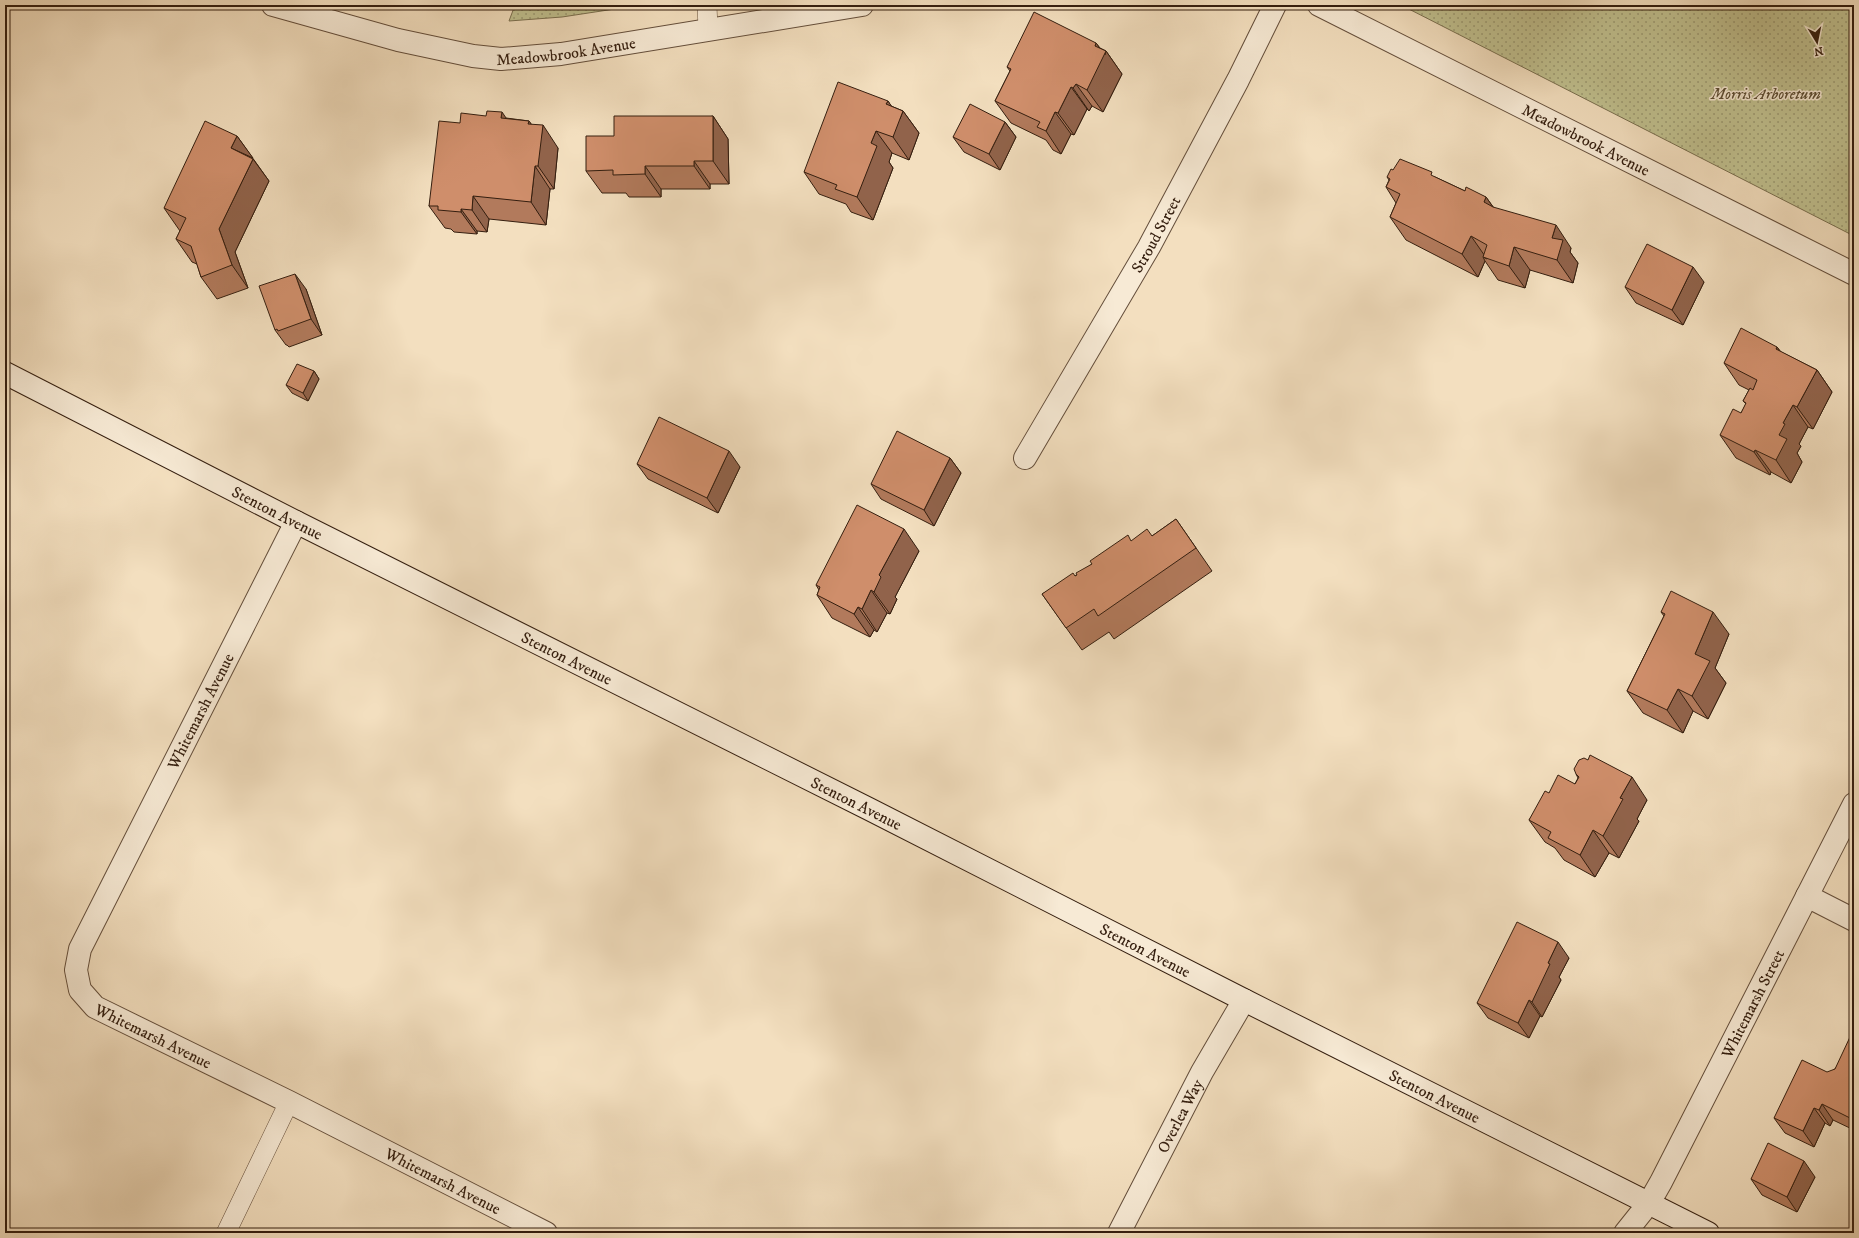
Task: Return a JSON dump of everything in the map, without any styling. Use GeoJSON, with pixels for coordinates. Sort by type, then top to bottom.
{"type":"FeatureCollection","features":[{"type":"Feature","properties":{"kind":"street","name":"Meadowbrook Avenue"},"geometry":{"type":"LineString","coordinates":[[273,5],[398,40],[473,56],[501,59],[560,54],[862,5]]}},
{"type":"Feature","properties":{"kind":"street","name":"Stroud Street"},"geometry":{"type":"LineString","coordinates":[[1024,458],[1149,247],[1238,80],[1275,5]]}},
{"type":"Feature","properties":{"kind":"street","name":"Meadowbrook Avenue"},"geometry":{"type":"LineString","coordinates":[[1319,5],[1854,274]]}},
{"type":"Feature","properties":{"kind":"street","name":"Stenton Avenue"},"geometry":{"type":"LineString","coordinates":[[5,373],[296,522],[869,809],[1244,1000],[1649,1202],[1708,1233]]}},
{"type":"Feature","properties":{"kind":"street","name":"Whitemarsh Avenue"},"geometry":{"type":"LineString","coordinates":[[296,522],[80,949],[76,970],[80,990],[95,1006],[289,1102],[546,1233]]}},
{"type":"Feature","properties":{"kind":"street","name":"Whitemarsh Street"},"geometry":{"type":"LineString","coordinates":[[1649,1202],[1701,1106],[1854,804]]}},
{"type":"Feature","properties":{"kind":"street"},"geometry":{"type":"LineString","coordinates":[[1807,896],[1854,920]]}},
{"type":"Feature","properties":{"kind":"street","name":"Overlea Way"},"geometry":{"type":"LineString","coordinates":[[1119,1233],[1202,1072],[1244,1000]]}},
{"type":"Feature","properties":{"kind":"street"},"geometry":{"type":"LineString","coordinates":[[1625,1233],[1649,1202]]}},
{"type":"Feature","properties":{"kind":"lane"},"geometry":{"type":"LineString","coordinates":[[707,5],[708,29]]}},
{"type":"Feature","properties":{"kind":"lane"},"geometry":{"type":"LineString","coordinates":[[226,1233],[289,1102]]}},
{"type":"Feature","properties":{"kind":"green space"},"geometry":{"type":"Polygon","coordinates":[[[515,5],[641,5],[562,17],[509,21],[515,5]]]}},
{"type":"Feature","properties":{"kind":"green space","name":"Morris Arboretum"},"geometry":{"type":"Polygon","coordinates":[[[1401,5],[1854,5],[1854,236],[1401,5]]]}},
{"type":"Feature","properties":{"kind":"building"},"geometry":{"type":"Polygon","coordinates":[[[1034,12],[1096,43],[1095,46],[1106,51],[1087,90],[1076,84],[1073,88],[1071,87],[1058,113],[1055,112],[1046,131],[1037,127],[1040,122],[995,101],[1011,69],[1007,67],[1034,12]]]}},
{"type":"Feature","properties":{"kind":"building"},"geometry":{"type":"Polygon","coordinates":[[[838,82],[888,101],[886,104],[903,111],[893,137],[876,131],[871,143],[877,146],[857,197],[835,189],[837,185],[804,172],[838,82]]]}},
{"type":"Feature","properties":{"kind":"building"},"geometry":{"type":"Polygon","coordinates":[[[970,104],[1005,122],[989,154],[953,137],[970,104]]]}},
{"type":"Feature","properties":{"kind":"building"},"geometry":{"type":"Polygon","coordinates":[[[487,111],[502,112],[501,118],[529,121],[528,124],[543,125],[538,166],[535,166],[531,202],[473,196],[472,210],[461,209],[461,212],[438,210],[438,206],[429,206],[439,121],[460,123],[461,113],[486,116],[487,111]]]}},
{"type":"Feature","properties":{"kind":"building"},"geometry":{"type":"Polygon","coordinates":[[[614,116],[713,116],[713,161],[694,161],[694,166],[645,166],[645,174],[613,175],[613,170],[586,171],[586,136],[614,136],[614,116]]]}},
{"type":"Feature","properties":{"kind":"building"},"geometry":{"type":"Polygon","coordinates":[[[205,121],[237,136],[231,148],[253,159],[219,229],[232,265],[201,277],[191,246],[176,239],[186,218],[164,208],[205,121]]]}},
{"type":"Feature","properties":{"kind":"building"},"geometry":{"type":"Polygon","coordinates":[[[1400,159],[1432,172],[1431,175],[1465,191],[1466,187],[1486,197],[1484,202],[1493,207],[1556,225],[1552,238],[1563,240],[1557,260],[1514,247],[1509,266],[1483,257],[1487,245],[1471,236],[1462,254],[1390,217],[1400,194],[1386,187],[1390,179],[1387,177],[1391,169],[1393,170],[1400,159]]]}},
{"type":"Feature","properties":{"kind":"building"},"geometry":{"type":"Polygon","coordinates":[[[1647,244],[1693,267],[1672,310],[1625,287],[1647,244]]]}},
{"type":"Feature","properties":{"kind":"building"},"geometry":{"type":"Polygon","coordinates":[[[295,274],[311,319],[278,331],[277,329],[275,330],[259,286],[295,274]]]}},
{"type":"Feature","properties":{"kind":"building"},"geometry":{"type":"Polygon","coordinates":[[[1741,328],[1777,347],[1776,349],[1817,370],[1797,407],[1793,405],[1783,423],[1785,424],[1779,435],[1787,439],[1776,460],[1755,450],[1754,452],[1720,435],[1733,409],[1741,413],[1746,403],[1743,401],[1750,388],[1753,390],[1757,380],[1724,363],[1741,328]]]}},
{"type":"Feature","properties":{"kind":"building"},"geometry":{"type":"Polygon","coordinates":[[[297,364],[314,371],[303,393],[286,385],[297,364]]]}},
{"type":"Feature","properties":{"kind":"building"},"geometry":{"type":"Polygon","coordinates":[[[659,417],[729,451],[707,498],[637,464],[659,417]]]}},
{"type":"Feature","properties":{"kind":"building"},"geometry":{"type":"Polygon","coordinates":[[[897,431],[950,458],[924,510],[871,484],[897,431]]]}},
{"type":"Feature","properties":{"kind":"building"},"geometry":{"type":"Polygon","coordinates":[[[857,505],[904,529],[879,575],[881,577],[874,592],[871,590],[862,609],[858,607],[854,614],[817,595],[820,587],[816,585],[857,505]]]}},
{"type":"Feature","properties":{"kind":"building"},"geometry":{"type":"Polygon","coordinates":[[[1176,519],[1196,548],[1098,616],[1094,609],[1066,628],[1042,594],[1073,573],[1075,576],[1077,575],[1076,573],[1092,564],[1090,561],[1128,535],[1131,541],[1147,529],[1152,536],[1176,519]]]}},
{"type":"Feature","properties":{"kind":"building"},"geometry":{"type":"Polygon","coordinates":[[[1671,591],[1713,612],[1695,654],[1710,661],[1692,696],[1678,689],[1667,710],[1627,691],[1665,614],[1661,612],[1671,591]]]}},
{"type":"Feature","properties":{"kind":"building"},"geometry":{"type":"Polygon","coordinates":[[[1590,755],[1632,777],[1620,798],[1623,799],[1603,836],[1593,830],[1580,855],[1548,838],[1551,832],[1529,820],[1545,791],[1549,793],[1558,775],[1575,784],[1579,777],[1574,769],[1579,760],[1584,758],[1588,760],[1590,755]]]}},
{"type":"Feature","properties":{"kind":"building"},"geometry":{"type":"Polygon","coordinates":[[[1517,922],[1558,942],[1548,963],[1550,964],[1532,1002],[1529,1000],[1518,1023],[1477,1003],[1517,922]]]}},
{"type":"Feature","properties":{"kind":"building"},"geometry":{"type":"Polygon","coordinates":[[[1850,1037],[1854,1038],[1854,1120],[1822,1104],[1819,1110],[1814,1108],[1803,1131],[1774,1118],[1802,1060],[1827,1072],[1835,1069],[1850,1037]]]}},
{"type":"Feature","properties":{"kind":"building"},"geometry":{"type":"Polygon","coordinates":[[[1768,1143],[1804,1161],[1787,1197],[1751,1179],[1768,1143]]]}}]}
